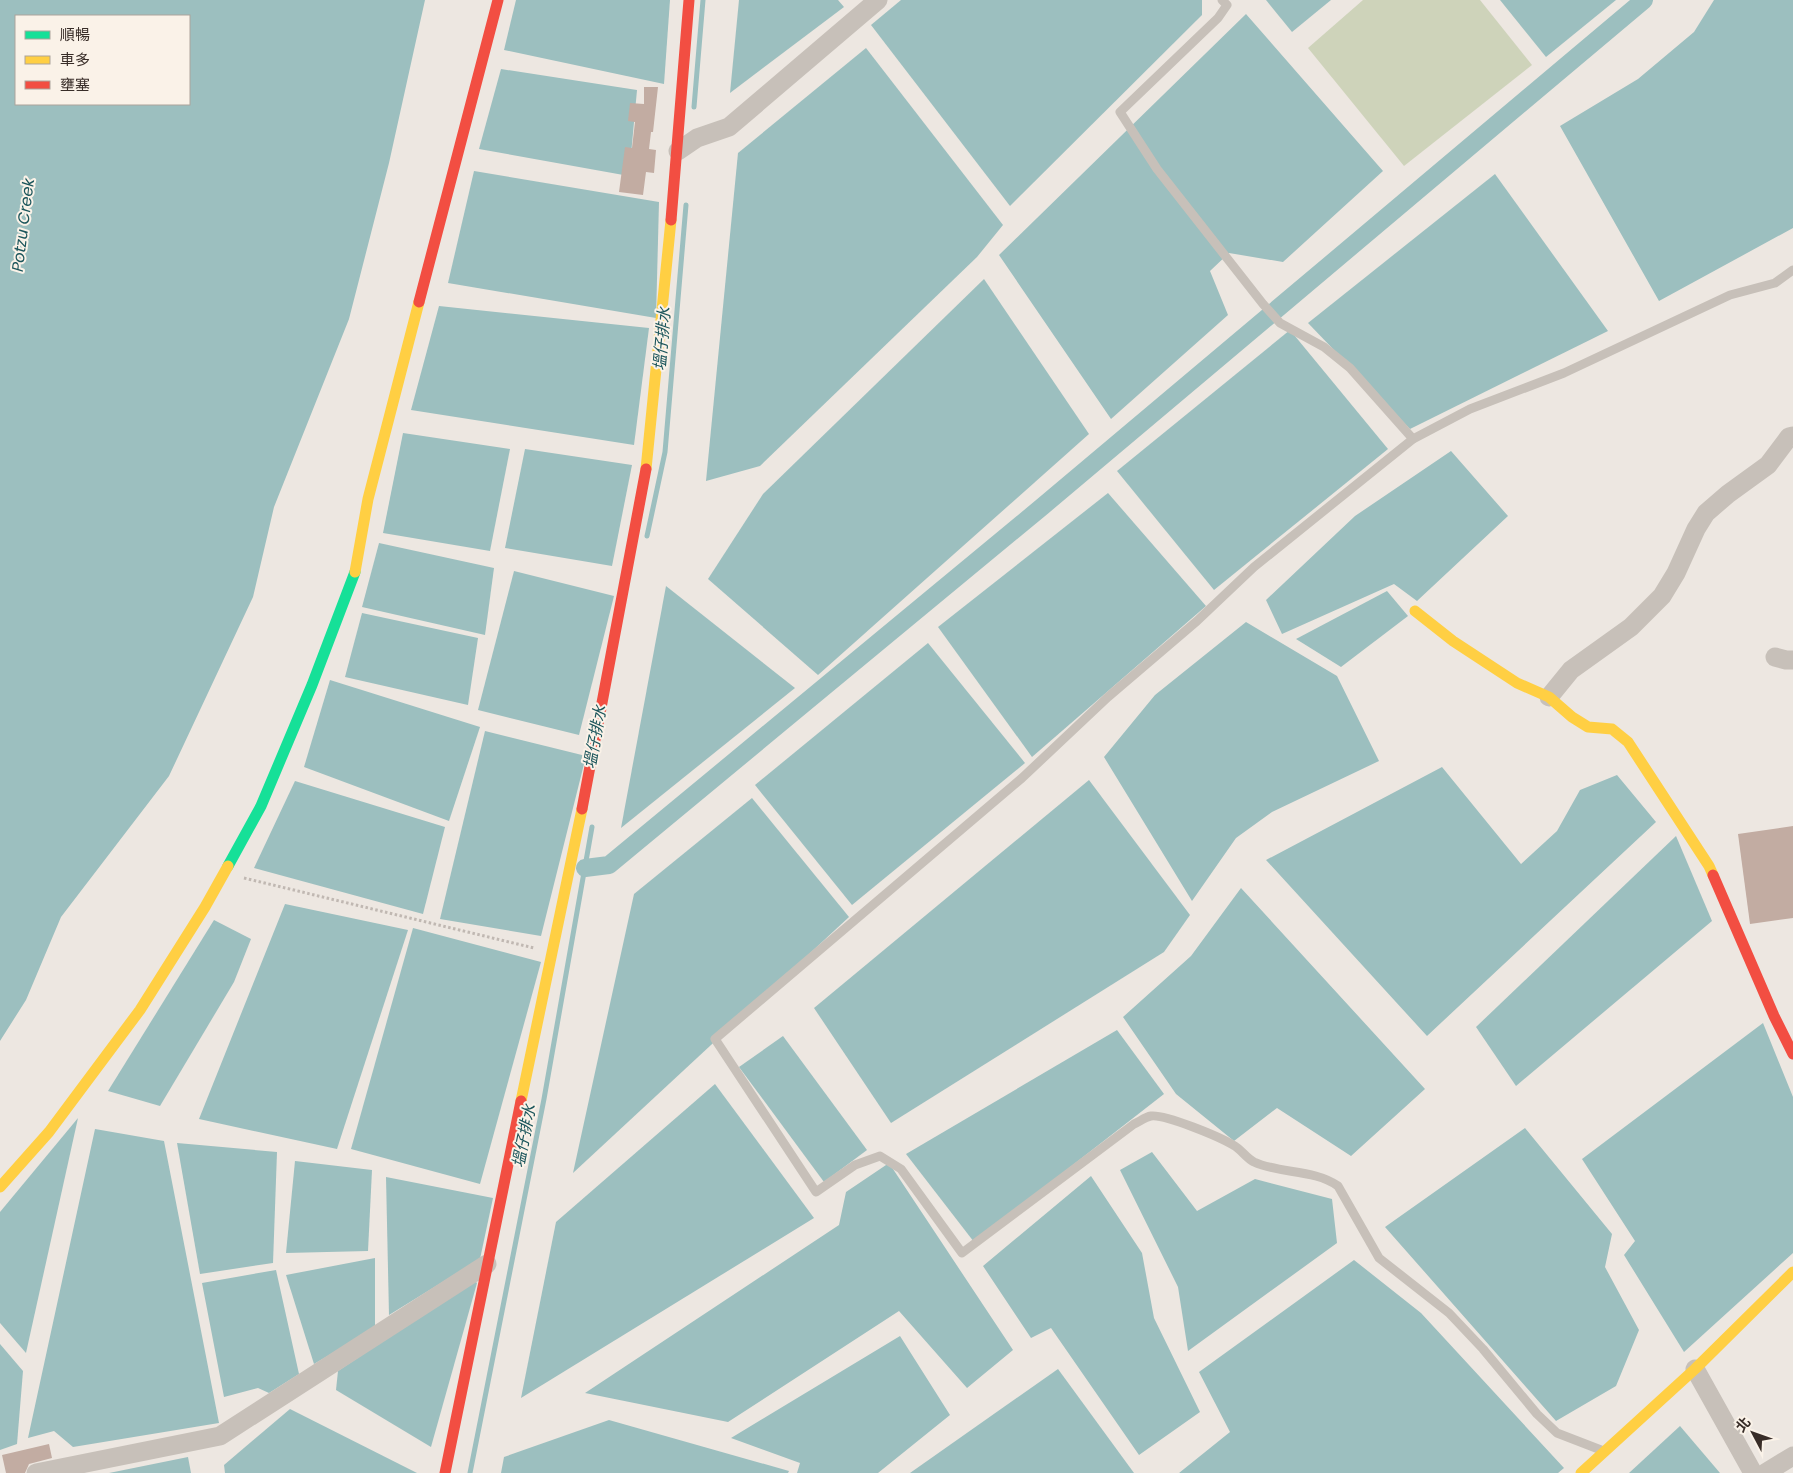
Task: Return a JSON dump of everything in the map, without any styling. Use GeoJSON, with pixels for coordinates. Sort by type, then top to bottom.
{"type":"FeatureCollection","features":[{"type":"Feature","properties":{"kind":"street"},"geometry":{"type":"LineString","coordinates":[[0,1187],[49,1132],[140,1010],[205,907],[261,806],[312,685],[354,577],[368,499],[498,0]]}},
{"type":"Feature","properties":{"kind":"street"},"geometry":{"type":"LineString","coordinates":[[445,1473],[571,868],[644,477],[652,422],[678,151],[689,0]]}},
{"type":"Feature","properties":{"kind":"street"},"geometry":{"type":"LineString","coordinates":[[678,151],[697,138],[729,127],[878,0]]}},
{"type":"Feature","properties":{"kind":"street"},"geometry":{"type":"LineString","coordinates":[[1549,697],[1571,670],[1631,627],[1662,596],[1676,573],[1696,529],[1706,513],[1768,466],[1789,437],[1793,436]]}},
{"type":"Feature","properties":{"kind":"street"},"geometry":{"type":"LineString","coordinates":[[1415,611],[1453,641],[1516,683],[1549,697],[1572,717],[1588,727],[1612,730],[1628,742],[1709,866],[1774,1016],[1793,1054]]}},
{"type":"Feature","properties":{"kind":"street"},"geometry":{"type":"LineString","coordinates":[[36,1473],[220,1436],[487,1264]]}},
{"type":"Feature","properties":{"kind":"street"},"geometry":{"type":"LineString","coordinates":[[1581,1473],[1695,1369],[1793,1272]]}},
{"type":"Feature","properties":{"kind":"street"},"geometry":{"type":"LineString","coordinates":[[1695,1369],[1753,1473]]}},
{"type":"Feature","properties":{"kind":"street"},"geometry":{"type":"LineString","coordinates":[[1766,1473],[1793,1456]]}},
{"type":"Feature","properties":{"kind":"lane"},"geometry":{"type":"LineString","coordinates":[[1222,0],[1226,6],[1218,18],[1120,112],[1157,169],[1280,323],[1324,347],[1350,368],[1413,439]]}},
{"type":"Feature","properties":{"kind":"lane"},"geometry":{"type":"LineString","coordinates":[[1606,1452],[1557,1433],[1537,1414],[1483,1349],[1449,1313],[1379,1258],[1338,1186],[1329,1180],[1253,1162],[1234,1145],[1161,1116],[1150,1116],[1134,1124],[962,1254],[901,1169],[880,1156],[855,1165],[816,1192],[715,1039],[1022,778],[1254,567],[1413,439],[1470,409],[1564,373],[1730,295],[1775,283],[1793,270]]}},
{"type":"Feature","properties":{"kind":"path"},"geometry":{"type":"LineString","coordinates":[[224,873],[553,953]]}},
{"type":"Feature","properties":{"kind":"green space"},"geometry":{"type":"Polygon","coordinates":[[[1363,0],[1480,0],[1532,65],[1404,166],[1308,48],[1363,0]]]}},
{"type":"Feature","properties":{"kind":"water","name":"Potzu Creek"},"geometry":{"type":"Polygon","coordinates":[[[0,0],[425,0],[389,163],[349,319],[274,507],[253,597],[169,776],[61,917],[26,1000],[0,1041],[0,0]]]}},
{"type":"Feature","properties":{"kind":"water"},"geometry":{"type":"Polygon","coordinates":[[[516,0],[670,0],[664,84],[504,50],[516,0]]]}},
{"type":"Feature","properties":{"kind":"water"},"geometry":{"type":"Polygon","coordinates":[[[739,0],[838,0],[844,7],[730,93],[739,0]]]}},
{"type":"Feature","properties":{"kind":"water"},"geometry":{"type":"Polygon","coordinates":[[[901,0],[1202,0],[1202,15],[1010,206],[871,25],[901,0]]]}},
{"type":"Feature","properties":{"kind":"water"},"geometry":{"type":"Polygon","coordinates":[[[1266,0],[1331,0],[1292,32],[1266,0]]]}},
{"type":"Feature","properties":{"kind":"water"},"geometry":{"type":"Polygon","coordinates":[[[1500,0],[1616,0],[1546,57],[1500,0]]]}},
{"type":"Feature","properties":{"kind":"water"},"geometry":{"type":"Polygon","coordinates":[[[1714,0],[1793,0],[1793,228],[1659,301],[1560,126],[1638,79],[1694,32],[1714,0]]]}},
{"type":"Feature","properties":{"kind":"water"},"geometry":{"type":"Polygon","coordinates":[[[1246,14],[1383,171],[1283,262],[1229,253],[1210,271],[1228,315],[1111,419],[999,255],[1246,14]]]}},
{"type":"Feature","properties":{"kind":"water"},"geometry":{"type":"Polygon","coordinates":[[[866,48],[1003,225],[977,257],[760,466],[706,481],[738,153],[866,48]]]}},
{"type":"Feature","properties":{"kind":"water"},"geometry":{"type":"Polygon","coordinates":[[[501,69],[637,90],[629,176],[479,149],[501,69]]]}},
{"type":"Feature","properties":{"kind":"water"},"geometry":{"type":"Polygon","coordinates":[[[474,171],[659,202],[656,318],[448,283],[474,171]]]}},
{"type":"Feature","properties":{"kind":"water"},"geometry":{"type":"Polygon","coordinates":[[[1495,174],[1608,331],[1410,429],[1308,323],[1495,174]]]}},
{"type":"Feature","properties":{"kind":"water"},"geometry":{"type":"Polygon","coordinates":[[[984,279],[1089,434],[818,675],[708,579],[763,494],[984,279]]]}},
{"type":"Feature","properties":{"kind":"water"},"geometry":{"type":"Polygon","coordinates":[[[439,306],[649,328],[634,445],[411,410],[439,306]]]}},
{"type":"Feature","properties":{"kind":"water"},"geometry":{"type":"Polygon","coordinates":[[[1290,330],[1388,449],[1214,590],[1117,471],[1290,330]]]}},
{"type":"Feature","properties":{"kind":"water"},"geometry":{"type":"Polygon","coordinates":[[[403,433],[510,449],[490,551],[383,533],[403,433]]]}},
{"type":"Feature","properties":{"kind":"water"},"geometry":{"type":"Polygon","coordinates":[[[525,449],[632,465],[612,566],[505,548],[525,449]]]}},
{"type":"Feature","properties":{"kind":"water"},"geometry":{"type":"Polygon","coordinates":[[[1451,451],[1508,516],[1417,601],[1394,584],[1282,634],[1266,600],[1355,516],[1451,451]]]}},
{"type":"Feature","properties":{"kind":"water"},"geometry":{"type":"Polygon","coordinates":[[[1108,493],[1206,606],[1032,757],[938,627],[1108,493]]]}},
{"type":"Feature","properties":{"kind":"water"},"geometry":{"type":"Polygon","coordinates":[[[379,543],[494,568],[485,635],[362,607],[379,543]]]}},
{"type":"Feature","properties":{"kind":"water"},"geometry":{"type":"Polygon","coordinates":[[[514,571],[614,596],[579,735],[478,710],[514,571]]]}},
{"type":"Feature","properties":{"kind":"water"},"geometry":{"type":"Polygon","coordinates":[[[666,586],[795,688],[621,828],[666,586]]]}},
{"type":"Feature","properties":{"kind":"water"},"geometry":{"type":"Polygon","coordinates":[[[1387,591],[1408,616],[1341,667],[1296,639],[1387,591]]]}},
{"type":"Feature","properties":{"kind":"water"},"geometry":{"type":"Polygon","coordinates":[[[362,613],[478,638],[468,705],[345,677],[362,613]]]}},
{"type":"Feature","properties":{"kind":"water"},"geometry":{"type":"Polygon","coordinates":[[[1246,622],[1337,676],[1379,761],[1272,812],[1236,838],[1192,901],[1104,757],[1155,695],[1246,622]]]}},
{"type":"Feature","properties":{"kind":"water"},"geometry":{"type":"Polygon","coordinates":[[[928,643],[1025,763],[852,905],[755,785],[928,643]]]}},
{"type":"Feature","properties":{"kind":"water"},"geometry":{"type":"Polygon","coordinates":[[[330,680],[480,727],[449,821],[304,767],[330,680]]]}},
{"type":"Feature","properties":{"kind":"water"},"geometry":{"type":"Polygon","coordinates":[[[485,731],[586,756],[541,936],[440,919],[485,731]]]}},
{"type":"Feature","properties":{"kind":"water"},"geometry":{"type":"Polygon","coordinates":[[[1442,767],[1521,864],[1557,831],[1580,790],[1617,775],[1656,822],[1427,1036],[1266,860],[1442,767]]]}},
{"type":"Feature","properties":{"kind":"water"},"geometry":{"type":"Polygon","coordinates":[[[1089,780],[1190,915],[1164,952],[891,1123],[814,1008],[1089,780]]]}},
{"type":"Feature","properties":{"kind":"water"},"geometry":{"type":"Polygon","coordinates":[[[295,781],[445,827],[423,914],[254,868],[295,781]]]}},
{"type":"Feature","properties":{"kind":"water"},"geometry":{"type":"Polygon","coordinates":[[[752,798],[849,917],[573,1173],[634,894],[752,798]]]}},
{"type":"Feature","properties":{"kind":"water"},"geometry":{"type":"Polygon","coordinates":[[[1676,836],[1712,921],[1516,1086],[1476,1027],[1676,836]]]}},
{"type":"Feature","properties":{"kind":"water"},"geometry":{"type":"Polygon","coordinates":[[[1241,888],[1425,1089],[1351,1156],[1277,1108],[1234,1141],[1176,1094],[1123,1017],[1191,956],[1241,888]]]}},
{"type":"Feature","properties":{"kind":"water"},"geometry":{"type":"Polygon","coordinates":[[[285,904],[408,930],[337,1149],[199,1119],[285,904]]]}},
{"type":"Feature","properties":{"kind":"water"},"geometry":{"type":"Polygon","coordinates":[[[214,920],[251,939],[234,982],[160,1106],[108,1091],[214,920]]]}},
{"type":"Feature","properties":{"kind":"water"},"geometry":{"type":"Polygon","coordinates":[[[413,928],[541,962],[480,1184],[351,1149],[413,928]]]}},
{"type":"Feature","properties":{"kind":"water"},"geometry":{"type":"Polygon","coordinates":[[[1763,1023],[1793,1097],[1793,1253],[1684,1352],[1624,1255],[1635,1241],[1582,1159],[1763,1023]]]}},
{"type":"Feature","properties":{"kind":"water"},"geometry":{"type":"Polygon","coordinates":[[[1117,1030],[1164,1094],[974,1242],[906,1154],[1117,1030]]]}},
{"type":"Feature","properties":{"kind":"water"},"geometry":{"type":"Polygon","coordinates":[[[783,1036],[867,1150],[824,1182],[739,1067],[783,1036]]]}},
{"type":"Feature","properties":{"kind":"water"},"geometry":{"type":"Polygon","coordinates":[[[715,1084],[814,1218],[521,1398],[556,1222],[715,1084]]]}},
{"type":"Feature","properties":{"kind":"water"},"geometry":{"type":"Polygon","coordinates":[[[78,1118],[26,1353],[0,1323],[0,1212],[78,1118]]]}},
{"type":"Feature","properties":{"kind":"water"},"geometry":{"type":"Polygon","coordinates":[[[1525,1128],[1612,1234],[1605,1267],[1639,1330],[1616,1386],[1556,1421],[1385,1227],[1525,1128]]]}},
{"type":"Feature","properties":{"kind":"water"},"geometry":{"type":"Polygon","coordinates":[[[95,1129],[164,1141],[219,1423],[73,1447],[54,1431],[28,1438],[95,1129]]]}},
{"type":"Feature","properties":{"kind":"water"},"geometry":{"type":"Polygon","coordinates":[[[177,1143],[277,1152],[273,1263],[200,1274],[177,1143]]]}},
{"type":"Feature","properties":{"kind":"water"},"geometry":{"type":"Polygon","coordinates":[[[1152,1152],[1197,1211],[1255,1179],[1332,1199],[1337,1243],[1188,1351],[1178,1287],[1120,1170],[1152,1152]]]}},
{"type":"Feature","properties":{"kind":"water"},"geometry":{"type":"Polygon","coordinates":[[[295,1161],[372,1170],[368,1251],[286,1253],[295,1161]]]}},
{"type":"Feature","properties":{"kind":"water"},"geometry":{"type":"Polygon","coordinates":[[[889,1163],[1013,1350],[967,1388],[899,1311],[728,1422],[585,1393],[839,1225],[846,1192],[889,1163]]]}},
{"type":"Feature","properties":{"kind":"water"},"geometry":{"type":"Polygon","coordinates":[[[1091,1176],[1142,1253],[1154,1318],[1200,1412],[1139,1455],[1051,1328],[1031,1338],[983,1266],[1091,1176]]]}},
{"type":"Feature","properties":{"kind":"water"},"geometry":{"type":"Polygon","coordinates":[[[386,1177],[493,1198],[480,1259],[389,1315],[386,1177]]]}},
{"type":"Feature","properties":{"kind":"water"},"geometry":{"type":"Polygon","coordinates":[[[375,1258],[375,1328],[314,1364],[286,1275],[375,1258]]]}},
{"type":"Feature","properties":{"kind":"water"},"geometry":{"type":"Polygon","coordinates":[[[1354,1260],[1421,1313],[1564,1468],[1558,1473],[1179,1473],[1230,1432],[1199,1372],[1354,1260]]]}},
{"type":"Feature","properties":{"kind":"water"},"geometry":{"type":"Polygon","coordinates":[[[276,1270],[299,1374],[269,1393],[258,1388],[224,1397],[202,1283],[276,1270]]]}},
{"type":"Feature","properties":{"kind":"water"},"geometry":{"type":"Polygon","coordinates":[[[474,1280],[477,1283],[431,1447],[336,1390],[338,1371],[474,1280]]]}},
{"type":"Feature","properties":{"kind":"water"},"geometry":{"type":"Polygon","coordinates":[[[900,1336],[950,1415],[878,1473],[797,1473],[800,1463],[731,1438],[900,1336]]]}},
{"type":"Feature","properties":{"kind":"water"},"geometry":{"type":"Polygon","coordinates":[[[0,1344],[23,1371],[17,1444],[0,1450],[0,1344]]]}},
{"type":"Feature","properties":{"kind":"water"},"geometry":{"type":"Polygon","coordinates":[[[1058,1369],[1134,1473],[910,1473],[1058,1369]]]}},
{"type":"Feature","properties":{"kind":"water"},"geometry":{"type":"Polygon","coordinates":[[[290,1409],[417,1473],[225,1473],[224,1465],[290,1409]]]}},
{"type":"Feature","properties":{"kind":"water"},"geometry":{"type":"Polygon","coordinates":[[[609,1420],[789,1471],[788,1473],[501,1473],[504,1457],[609,1420]]]}},
{"type":"Feature","properties":{"kind":"water"},"geometry":{"type":"Polygon","coordinates":[[[1680,1426],[1720,1473],[1629,1473],[1680,1426]]]}},
{"type":"Feature","properties":{"kind":"water"},"geometry":{"type":"Polygon","coordinates":[[[188,1457],[191,1473],[109,1473],[188,1457]]]}},
{"type":"Feature","properties":{"kind":"building"},"geometry":{"type":"Polygon","coordinates":[[[644,87],[658,87],[653,132],[651,132],[649,149],[656,150],[654,173],[646,172],[643,195],[619,192],[625,147],[632,148],[635,122],[628,121],[630,103],[644,104],[644,87]]]}},
{"type":"Feature","properties":{"kind":"building"},"geometry":{"type":"Polygon","coordinates":[[[1793,826],[1793,918],[1750,924],[1738,834],[1793,826]]]}},
{"type":"Feature","properties":{"kind":"building"},"geometry":{"type":"Polygon","coordinates":[[[49,1444],[52,1458],[29,1464],[25,1473],[6,1473],[2,1455],[49,1444]]]}},
{"type":"Feature","properties":{"kind":"waterway","name":"塭仔排水"},"geometry":{"type":"LineString","coordinates":[[694,107],[703,0]]}},
{"type":"Feature","properties":{"kind":"waterway"},"geometry":{"type":"LineString","coordinates":[[585,868],[609,865],[1043,506],[1644,0]]}},
{"type":"Feature","properties":{"kind":"waterway","name":"塭仔排水"},"geometry":{"type":"LineString","coordinates":[[647,536],[665,452],[686,205]]}},
{"type":"Feature","properties":{"kind":"waterway","name":"塭仔排水"},"geometry":{"type":"LineString","coordinates":[[470,1473],[544,1099],[592,827]]}},
{"type":"Feature","properties":{"kind":"traffic: fast"},"geometry":{"type":"LineString","coordinates":[[228,866],[261,806],[312,685],[355,572]]}},
{"type":"Feature","properties":{"kind":"traffic: slow"},"geometry":{"type":"LineString","coordinates":[[646,469],[671,220]]}},
{"type":"Feature","properties":{"kind":"traffic: slow"},"geometry":{"type":"LineString","coordinates":[[355,572],[368,499],[419,302]]}},
{"type":"Feature","properties":{"kind":"traffic: slow"},"geometry":{"type":"LineString","coordinates":[[1415,611],[1453,641],[1517,683],[1549,697],[1572,717],[1588,727],[1612,729],[1628,742],[1713,875]]}},
{"type":"Feature","properties":{"kind":"traffic: slow"},"geometry":{"type":"LineString","coordinates":[[521,1101],[582,809]]}},
{"type":"Feature","properties":{"kind":"traffic: slow"},"geometry":{"type":"LineString","coordinates":[[0,1187],[49,1132],[140,1010],[205,907],[228,866]]}},
{"type":"Feature","properties":{"kind":"traffic: slow"},"geometry":{"type":"LineString","coordinates":[[1581,1473],[1695,1369],[1793,1272]]}},
{"type":"Feature","properties":{"kind":"traffic: jam"},"geometry":{"type":"LineString","coordinates":[[419,302],[498,0]]}},
{"type":"Feature","properties":{"kind":"traffic: jam"},"geometry":{"type":"LineString","coordinates":[[671,220],[689,0]]}},
{"type":"Feature","properties":{"kind":"traffic: jam"},"geometry":{"type":"LineString","coordinates":[[582,809],[646,469]]}},
{"type":"Feature","properties":{"kind":"traffic: jam"},"geometry":{"type":"LineString","coordinates":[[1713,875],[1774,1016],[1793,1054]]}},
{"type":"Feature","properties":{"kind":"traffic: jam"},"geometry":{"type":"LineString","coordinates":[[445,1473],[521,1101]]}}]}
